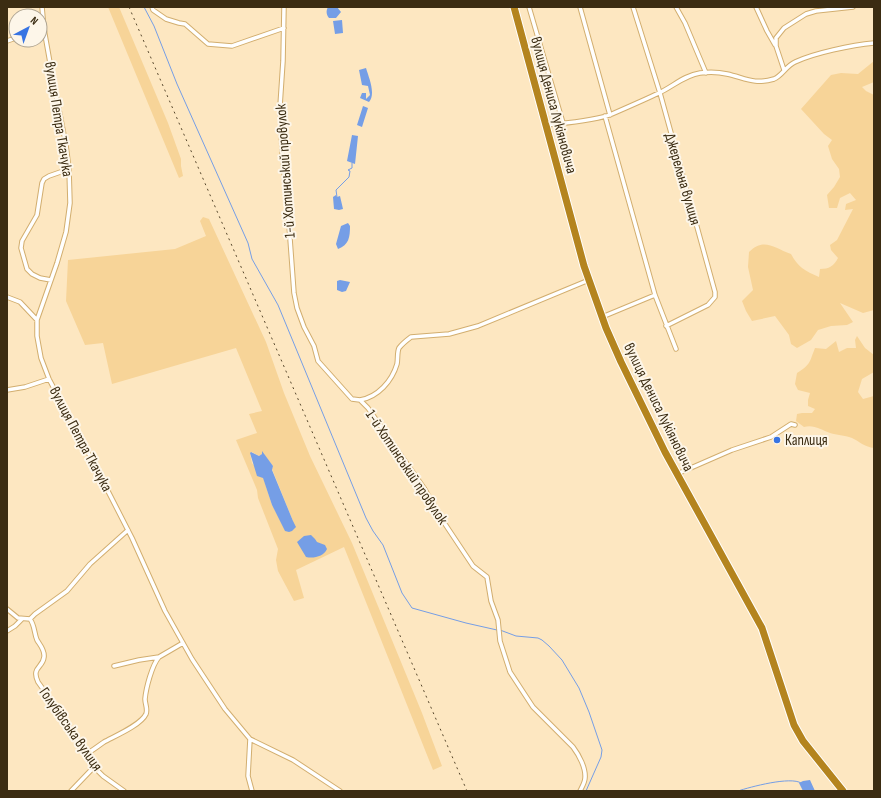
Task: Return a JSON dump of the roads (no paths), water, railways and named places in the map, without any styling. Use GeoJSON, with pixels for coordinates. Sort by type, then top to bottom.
{"type":"FeatureCollection","features":[{"type":"Feature","properties":{"kind":"highway","name":"вулиця Дениса Лукіяновича"},"geometry":{"type":"LineString","coordinates":[[514,7],[589,280],[602,317],[621,362],[677,474],[762,628],[794,725],[803,741],[843,791]]}},
{"type":"Feature","properties":{"kind":"street"},"geometry":{"type":"LineString","coordinates":[[152,7],[153,10],[166,19],[185,24],[208,44],[232,46],[284,28]]}},
{"type":"Feature","properties":{"kind":"street","name":"1-й Хотинський провулок"},"geometry":{"type":"LineString","coordinates":[[284,7],[280,106],[282,152],[292,273],[297,308],[304,327],[314,346],[318,361],[352,399],[360,400],[368,408],[424,488],[445,524],[473,566],[486,577],[491,601],[498,620],[500,641],[510,672],[533,707],[573,747],[578,754],[585,778],[580,791]]}},
{"type":"Feature","properties":{"kind":"street"},"geometry":{"type":"LineString","coordinates":[[529,7],[563,123]]}},
{"type":"Feature","properties":{"kind":"street"},"geometry":{"type":"LineString","coordinates":[[580,7],[610,115]]}},
{"type":"Feature","properties":{"kind":"street","name":"Джерельна вулиця"},"geometry":{"type":"LineString","coordinates":[[633,7],[660,93],[715,292],[715,297],[708,306],[666,326]]}},
{"type":"Feature","properties":{"kind":"street"},"geometry":{"type":"LineString","coordinates":[[676,7],[685,23],[706,73]]}},
{"type":"Feature","properties":{"kind":"street"},"geometry":{"type":"LineString","coordinates":[[756,7],[776,46],[784,70]]}},
{"type":"Feature","properties":{"kind":"street"},"geometry":{"type":"LineString","coordinates":[[776,46],[776,38],[784,28],[806,14],[816,11],[853,7]]}},
{"type":"Feature","properties":{"kind":"street"},"geometry":{"type":"LineString","coordinates":[[546,126],[610,115],[660,93],[692,75],[715,72],[727,74],[752,82],[773,79],[779,76],[794,62],[804,58],[874,43]]}},
{"type":"Feature","properties":{"kind":"street","name":"вулиця Петра Ткачука"},"geometry":{"type":"LineString","coordinates":[[46,48],[66,145],[70,203],[66,232],[37,320],[37,336],[41,358],[49,379],[128,530],[165,611],[192,659],[225,709],[250,739],[293,760],[340,791]]}},
{"type":"Feature","properties":{"kind":"street"},"geometry":{"type":"LineString","coordinates":[[605,116],[655,295],[676,349]]}},
{"type":"Feature","properties":{"kind":"street"},"geometry":{"type":"LineString","coordinates":[[51,280],[40,278],[32,274],[27,269],[21,248],[22,241],[37,215],[44,179],[68,169]]}},
{"type":"Feature","properties":{"kind":"street"},"geometry":{"type":"LineString","coordinates":[[360,400],[367,399],[374,395],[387,383],[397,364],[398,349],[410,336],[450,334],[478,326],[535,301],[589,280]]}},
{"type":"Feature","properties":{"kind":"street"},"geometry":{"type":"LineString","coordinates":[[602,317],[655,295]]}},
{"type":"Feature","properties":{"kind":"street"},"geometry":{"type":"LineString","coordinates":[[7,297],[20,302],[37,320]]}},
{"type":"Feature","properties":{"kind":"street"},"geometry":{"type":"LineString","coordinates":[[7,390],[25,387],[49,379]]}},
{"type":"Feature","properties":{"kind":"street"},"geometry":{"type":"LineString","coordinates":[[677,474],[732,450],[770,437],[791,424],[795,425]]}},
{"type":"Feature","properties":{"kind":"street"},"geometry":{"type":"LineString","coordinates":[[7,609],[18,618],[30,619],[67,591],[90,564],[128,530]]}},
{"type":"Feature","properties":{"kind":"street"},"geometry":{"type":"LineString","coordinates":[[7,631],[22,619]]}},
{"type":"Feature","properties":{"kind":"street","name":"Голубівська вулиця"},"geometry":{"type":"LineString","coordinates":[[30,619],[34,624],[37,639],[45,655],[36,671],[36,678],[63,717],[94,767],[103,776],[124,791]]}},
{"type":"Feature","properties":{"kind":"street"},"geometry":{"type":"LineString","coordinates":[[86,754],[136,724],[146,714],[145,699],[156,661],[183,643]]}},
{"type":"Feature","properties":{"kind":"street"},"geometry":{"type":"LineString","coordinates":[[114,666],[139,660],[159,658]]}},
{"type":"Feature","properties":{"kind":"street"},"geometry":{"type":"LineString","coordinates":[[250,739],[248,776],[252,791]]}},
{"type":"Feature","properties":{"kind":"street"},"geometry":{"type":"LineString","coordinates":[[71,791],[94,767]]}},
{"type":"Feature","properties":{"kind":"water"},"geometry":{"type":"Polygon","coordinates":[[[328,7],[337,7],[341,12],[336,18],[329,18],[327,15],[328,7]]]}},
{"type":"Feature","properties":{"kind":"water"},"geometry":{"type":"Polygon","coordinates":[[[342,20],[343,33],[335,34],[333,21],[342,20]]]}},
{"type":"Feature","properties":{"kind":"water"},"geometry":{"type":"Polygon","coordinates":[[[366,68],[372,90],[371,99],[369,102],[360,98],[362,93],[366,93],[366,99],[370,95],[368,86],[362,85],[359,70],[366,68]]]}},
{"type":"Feature","properties":{"kind":"water"},"geometry":{"type":"Polygon","coordinates":[[[363,106],[368,108],[362,127],[357,125],[363,106]]]}},
{"type":"Feature","properties":{"kind":"water"},"geometry":{"type":"Polygon","coordinates":[[[352,135],[358,136],[355,164],[347,161],[352,135]]]}},
{"type":"Feature","properties":{"kind":"water"},"geometry":{"type":"Polygon","coordinates":[[[336,195],[337,197],[340,196],[343,209],[334,209],[333,197],[336,195]]]}},
{"type":"Feature","properties":{"kind":"water"},"geometry":{"type":"Polygon","coordinates":[[[348,223],[350,226],[350,234],[347,243],[338,249],[336,244],[341,226],[348,223]]]}},
{"type":"Feature","properties":{"kind":"water"},"geometry":{"type":"Polygon","coordinates":[[[340,280],[350,282],[346,291],[342,292],[337,290],[337,281],[340,280]]]}},
{"type":"Feature","properties":{"kind":"water"},"geometry":{"type":"Polygon","coordinates":[[[262,451],[273,466],[272,470],[296,527],[292,531],[285,531],[272,505],[263,478],[257,476],[250,453],[251,452],[259,456],[262,454],[262,451]]]}},
{"type":"Feature","properties":{"kind":"water"},"geometry":{"type":"Polygon","coordinates":[[[311,535],[317,542],[325,545],[327,549],[321,555],[309,558],[306,557],[297,542],[304,536],[311,535]]]}},
{"type":"Feature","properties":{"kind":"water"},"geometry":{"type":"Polygon","coordinates":[[[810,780],[815,791],[803,791],[799,783],[810,780]]]}},
{"type":"Feature","properties":{"kind":"waterway"},"geometry":{"type":"LineString","coordinates":[[144,7],[154,26],[177,84],[248,243],[252,259],[278,305],[366,518],[383,545],[402,593],[412,608],[497,630]]}},
{"type":"Feature","properties":{"kind":"waterway"},"geometry":{"type":"LineString","coordinates":[[337,197],[336,190],[349,177],[350,171],[348,170],[352,168],[352,163]]}},
{"type":"Feature","properties":{"kind":"waterway"},"geometry":{"type":"LineString","coordinates":[[500,630],[516,636],[538,638],[542,640],[562,660],[579,688],[602,750],[601,757],[586,791]]}},
{"type":"Feature","properties":{"kind":"waterway"},"geometry":{"type":"LineString","coordinates":[[738,791],[780,781],[796,781],[801,783]]}},
{"type":"Feature","properties":{"kind":"railway"},"geometry":{"type":"LineString","coordinates":[[129,7],[467,791]]}},
{"type":"Feature","properties":{"kind":"place","name":"Каплиця"},"geometry":{"type":"Point","coordinates":[777,440]}}]}
